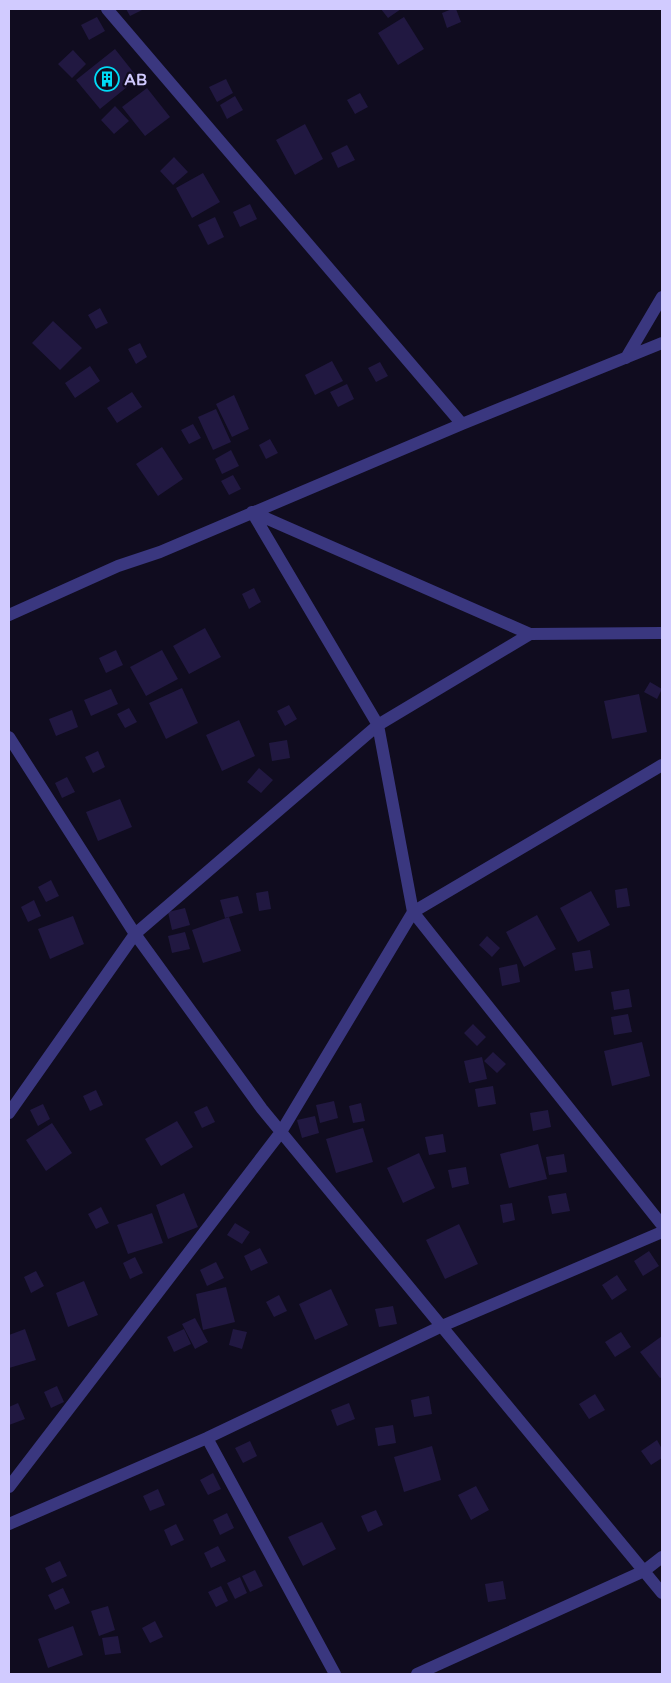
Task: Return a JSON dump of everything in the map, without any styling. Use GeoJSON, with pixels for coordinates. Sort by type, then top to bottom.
{"type":"FeatureCollection","features":[{"type":"Feature","properties":{"kind":"street"},"geometry":{"type":"LineString","coordinates":[[107,9],[462,424]]}},
{"type":"Feature","properties":{"kind":"street"},"geometry":{"type":"LineString","coordinates":[[626,358],[662,297]]}},
{"type":"Feature","properties":{"kind":"street"},"geometry":{"type":"LineString","coordinates":[[9,615],[118,566],[160,552],[462,424],[662,344]]}},
{"type":"Feature","properties":{"kind":"street"},"geometry":{"type":"LineString","coordinates":[[252,512],[530,634],[662,633]]}},
{"type":"Feature","properties":{"kind":"street"},"geometry":{"type":"LineString","coordinates":[[252,512],[378,725],[413,912],[662,1225]]}},
{"type":"Feature","properties":{"kind":"street"},"geometry":{"type":"LineString","coordinates":[[9,1112],[135,934],[378,725],[530,634]]}},
{"type":"Feature","properties":{"kind":"street"},"geometry":{"type":"LineString","coordinates":[[9,736],[135,934],[262,1109],[662,1593]]}},
{"type":"Feature","properties":{"kind":"street"},"geometry":{"type":"LineString","coordinates":[[9,1487],[281,1132],[413,912],[662,766]]}},
{"type":"Feature","properties":{"kind":"street"},"geometry":{"type":"LineString","coordinates":[[9,1524],[207,1438],[442,1326],[662,1232]]}},
{"type":"Feature","properties":{"kind":"street"},"geometry":{"type":"LineString","coordinates":[[207,1438],[336,1674]]}},
{"type":"Feature","properties":{"kind":"street"},"geometry":{"type":"LineString","coordinates":[[417,1674],[644,1571],[662,1556]]}},
{"type":"Feature","properties":{"kind":"building"},"geometry":{"type":"Polygon","coordinates":[[[126,9],[144,9],[130,16],[126,9]]]}},
{"type":"Feature","properties":{"kind":"building"},"geometry":{"type":"Polygon","coordinates":[[[381,9],[401,9],[388,18],[381,9]]]}},
{"type":"Feature","properties":{"kind":"building"},"geometry":{"type":"Polygon","coordinates":[[[456,9],[461,22],[447,28],[442,13],[456,9]]]}},
{"type":"Feature","properties":{"kind":"building"},"geometry":{"type":"Polygon","coordinates":[[[97,17],[105,31],[89,40],[81,25],[97,17]]]}},
{"type":"Feature","properties":{"kind":"building"},"geometry":{"type":"Polygon","coordinates":[[[404,17],[424,49],[398,65],[378,33],[404,17]]]}},
{"type":"Feature","properties":{"kind":"building","name":"AB"},"geometry":{"type":"Polygon","coordinates":[[[115,49],[138,78],[100,109],[76,80],[115,49]]]}},
{"type":"Feature","properties":{"kind":"building"},"geometry":{"type":"Polygon","coordinates":[[[73,50],[86,64],[72,78],[58,64],[73,50]]]}},
{"type":"Feature","properties":{"kind":"building"},"geometry":{"type":"Polygon","coordinates":[[[226,79],[233,93],[217,102],[209,87],[226,79]]]}},
{"type":"Feature","properties":{"kind":"building"},"geometry":{"type":"Polygon","coordinates":[[[147,88],[170,117],[145,136],[122,107],[147,88]]]}},
{"type":"Feature","properties":{"kind":"building"},"geometry":{"type":"Polygon","coordinates":[[[360,93],[368,107],[355,114],[347,100],[360,93]]]}},
{"type":"Feature","properties":{"kind":"building"},"geometry":{"type":"Polygon","coordinates":[[[235,96],[243,110],[227,119],[220,105],[235,96]]]}},
{"type":"Feature","properties":{"kind":"building"},"geometry":{"type":"Polygon","coordinates":[[[115,106],[129,121],[114,134],[101,120],[115,106]]]}},
{"type":"Feature","properties":{"kind":"building"},"geometry":{"type":"Polygon","coordinates":[[[305,124],[323,159],[295,175],[276,140],[305,124]]]}},
{"type":"Feature","properties":{"kind":"building"},"geometry":{"type":"Polygon","coordinates":[[[347,145],[355,160],[338,168],[331,153],[347,145]]]}},
{"type":"Feature","properties":{"kind":"building"},"geometry":{"type":"Polygon","coordinates":[[[174,157],[188,172],[173,185],[160,171],[174,157]]]}},
{"type":"Feature","properties":{"kind":"building"},"geometry":{"type":"Polygon","coordinates":[[[203,173],[220,202],[192,218],[176,188],[203,173]]]}},
{"type":"Feature","properties":{"kind":"building"},"geometry":{"type":"Polygon","coordinates":[[[250,204],[257,219],[240,227],[233,212],[250,204]]]}},
{"type":"Feature","properties":{"kind":"building"},"geometry":{"type":"Polygon","coordinates":[[[215,217],[224,237],[208,245],[198,225],[215,217]]]}},
{"type":"Feature","properties":{"kind":"building"},"geometry":{"type":"Polygon","coordinates":[[[100,308],[108,323],[96,329],[88,315],[100,308]]]}},
{"type":"Feature","properties":{"kind":"building"},"geometry":{"type":"Polygon","coordinates":[[[53,321],[82,348],[60,370],[32,343],[53,321]]]}},
{"type":"Feature","properties":{"kind":"building"},"geometry":{"type":"Polygon","coordinates":[[[140,343],[147,357],[136,364],[128,349],[140,343]]]}},
{"type":"Feature","properties":{"kind":"building"},"geometry":{"type":"Polygon","coordinates":[[[332,361],[343,381],[315,395],[305,375],[332,361]]]}},
{"type":"Feature","properties":{"kind":"building"},"geometry":{"type":"Polygon","coordinates":[[[380,362],[388,376],[376,382],[368,368],[380,362]]]}},
{"type":"Feature","properties":{"kind":"building"},"geometry":{"type":"Polygon","coordinates":[[[90,366],[100,381],[75,398],[65,383],[90,366]]]}},
{"type":"Feature","properties":{"kind":"building"},"geometry":{"type":"Polygon","coordinates":[[[347,384],[354,399],[338,407],[330,392],[347,384]]]}},
{"type":"Feature","properties":{"kind":"building"},"geometry":{"type":"Polygon","coordinates":[[[132,392],[142,407],[117,423],[107,408],[132,392]]]}},
{"type":"Feature","properties":{"kind":"building"},"geometry":{"type":"Polygon","coordinates":[[[234,395],[249,429],[232,437],[216,404],[234,395]]]}},
{"type":"Feature","properties":{"kind":"building"},"geometry":{"type":"Polygon","coordinates":[[[216,409],[231,442],[213,450],[198,417],[216,409]]]}},
{"type":"Feature","properties":{"kind":"building"},"geometry":{"type":"Polygon","coordinates":[[[193,424],[201,438],[189,444],[181,430],[193,424]]]}},
{"type":"Feature","properties":{"kind":"building"},"geometry":{"type":"Polygon","coordinates":[[[270,439],[278,453],[266,459],[259,445],[270,439]]]}},
{"type":"Feature","properties":{"kind":"building"},"geometry":{"type":"Polygon","coordinates":[[[162,447],[183,479],[158,496],[136,464],[162,447]]]}},
{"type":"Feature","properties":{"kind":"building"},"geometry":{"type":"Polygon","coordinates":[[[231,450],[239,466],[222,474],[215,459],[231,450]]]}},
{"type":"Feature","properties":{"kind":"building"},"geometry":{"type":"Polygon","coordinates":[[[233,475],[241,489],[229,495],[221,481],[233,475]]]}},
{"type":"Feature","properties":{"kind":"building"},"geometry":{"type":"Polygon","coordinates":[[[254,588],[261,602],[249,609],[242,594],[254,588]]]}},
{"type":"Feature","properties":{"kind":"building"},"geometry":{"type":"Polygon","coordinates":[[[205,628],[221,657],[189,674],[173,646],[205,628]]]}},
{"type":"Feature","properties":{"kind":"building"},"geometry":{"type":"Polygon","coordinates":[[[116,650],[123,665],[106,673],[99,658],[116,650]]]}},
{"type":"Feature","properties":{"kind":"building"},"geometry":{"type":"Polygon","coordinates":[[[162,650],[178,679],[146,696],[130,667],[162,650]]]}},
{"type":"Feature","properties":{"kind":"building"},"geometry":{"type":"Polygon","coordinates":[[[650,682],[662,689],[657,699],[644,692],[650,682]]]}},
{"type":"Feature","properties":{"kind":"building"},"geometry":{"type":"Polygon","coordinates":[[[182,688],[198,723],[166,739],[149,703],[182,688]]]}},
{"type":"Feature","properties":{"kind":"building"},"geometry":{"type":"Polygon","coordinates":[[[111,689],[118,704],[91,716],[84,700],[111,689]]]}},
{"type":"Feature","properties":{"kind":"building"},"geometry":{"type":"Polygon","coordinates":[[[639,694],[647,732],[612,739],[604,701],[639,694]]]}},
{"type":"Feature","properties":{"kind":"building"},"geometry":{"type":"Polygon","coordinates":[[[289,705],[297,719],[285,726],[277,711],[289,705]]]}},
{"type":"Feature","properties":{"kind":"building"},"geometry":{"type":"Polygon","coordinates":[[[129,708],[137,722],[125,728],[117,714],[129,708]]]}},
{"type":"Feature","properties":{"kind":"building"},"geometry":{"type":"Polygon","coordinates":[[[72,710],[78,727],[56,736],[49,719],[72,710]]]}},
{"type":"Feature","properties":{"kind":"building"},"geometry":{"type":"Polygon","coordinates":[[[239,720],[255,756],[222,771],[206,735],[239,720]]]}},
{"type":"Feature","properties":{"kind":"building"},"geometry":{"type":"Polygon","coordinates":[[[287,740],[290,758],[272,761],[269,743],[287,740]]]}},
{"type":"Feature","properties":{"kind":"building"},"geometry":{"type":"Polygon","coordinates":[[[98,751],[105,767],[93,773],[85,757],[98,751]]]}},
{"type":"Feature","properties":{"kind":"building"},"geometry":{"type":"Polygon","coordinates":[[[259,768],[273,780],[261,793],[247,782],[259,768]]]}},
{"type":"Feature","properties":{"kind":"building"},"geometry":{"type":"Polygon","coordinates":[[[67,777],[75,792],[62,798],[55,783],[67,777]]]}},
{"type":"Feature","properties":{"kind":"building"},"geometry":{"type":"Polygon","coordinates":[[[120,799],[132,827],[98,841],[86,812],[120,799]]]}},
{"type":"Feature","properties":{"kind":"building"},"geometry":{"type":"Polygon","coordinates":[[[51,880],[59,896],[46,902],[38,887],[51,880]]]}},
{"type":"Feature","properties":{"kind":"building"},"geometry":{"type":"Polygon","coordinates":[[[627,888],[630,906],[617,908],[615,890],[627,888]]]}},
{"type":"Feature","properties":{"kind":"building"},"geometry":{"type":"Polygon","coordinates":[[[268,891],[271,909],[259,911],[256,893],[268,891]]]}},
{"type":"Feature","properties":{"kind":"building"},"geometry":{"type":"Polygon","coordinates":[[[591,891],[610,925],[578,942],[560,908],[591,891]]]}},
{"type":"Feature","properties":{"kind":"building"},"geometry":{"type":"Polygon","coordinates":[[[238,896],[243,913],[225,918],[220,900],[238,896]]]}},
{"type":"Feature","properties":{"kind":"building"},"geometry":{"type":"Polygon","coordinates":[[[34,900],[41,916],[28,922],[21,907],[34,900]]]}},
{"type":"Feature","properties":{"kind":"building"},"geometry":{"type":"Polygon","coordinates":[[[185,908],[190,925],[172,930],[168,912],[185,908]]]}},
{"type":"Feature","properties":{"kind":"building"},"geometry":{"type":"Polygon","coordinates":[[[537,915],[556,949],[524,967],[506,932],[537,915]]]}},
{"type":"Feature","properties":{"kind":"building"},"geometry":{"type":"Polygon","coordinates":[[[73,916],[84,944],[50,959],[38,929],[73,916]]]}},
{"type":"Feature","properties":{"kind":"building"},"geometry":{"type":"Polygon","coordinates":[[[229,917],[241,951],[203,963],[192,930],[229,917]]]}},
{"type":"Feature","properties":{"kind":"building"},"geometry":{"type":"Polygon","coordinates":[[[185,932],[190,949],[172,953],[168,936],[185,932]]]}},
{"type":"Feature","properties":{"kind":"building"},"geometry":{"type":"Polygon","coordinates":[[[487,936],[500,948],[492,957],[479,945],[487,936]]]}},
{"type":"Feature","properties":{"kind":"building"},"geometry":{"type":"Polygon","coordinates":[[[590,950],[593,968],[575,971],[572,953],[590,950]]]}},
{"type":"Feature","properties":{"kind":"building"},"geometry":{"type":"Polygon","coordinates":[[[517,964],[520,982],[502,986],[499,968],[517,964]]]}},
{"type":"Feature","properties":{"kind":"building"},"geometry":{"type":"Polygon","coordinates":[[[629,989],[632,1007],[614,1010],[611,992],[629,989]]]}},
{"type":"Feature","properties":{"kind":"building"},"geometry":{"type":"Polygon","coordinates":[[[628,1014],[632,1032],[614,1035],[611,1017],[628,1014]]]}},
{"type":"Feature","properties":{"kind":"building"},"geometry":{"type":"Polygon","coordinates":[[[473,1024],[486,1037],[477,1046],[464,1033],[473,1024]]]}},
{"type":"Feature","properties":{"kind":"building"},"geometry":{"type":"Polygon","coordinates":[[[642,1042],[650,1076],[612,1086],[604,1051],[642,1042]]]}},
{"type":"Feature","properties":{"kind":"building"},"geometry":{"type":"Polygon","coordinates":[[[493,1052],[506,1064],[497,1073],[484,1061],[493,1052]]]}},
{"type":"Feature","properties":{"kind":"building"},"geometry":{"type":"Polygon","coordinates":[[[482,1057],[487,1079],[469,1083],[464,1061],[482,1057]]]}},
{"type":"Feature","properties":{"kind":"building"},"geometry":{"type":"Polygon","coordinates":[[[493,1086],[496,1104],[478,1107],[475,1089],[493,1086]]]}},
{"type":"Feature","properties":{"kind":"building"},"geometry":{"type":"Polygon","coordinates":[[[96,1090],[103,1105],[90,1111],[83,1096],[96,1090]]]}},
{"type":"Feature","properties":{"kind":"building"},"geometry":{"type":"Polygon","coordinates":[[[334,1101],[338,1118],[320,1123],[316,1105],[334,1101]]]}},
{"type":"Feature","properties":{"kind":"building"},"geometry":{"type":"Polygon","coordinates":[[[361,1103],[365,1121],[353,1123],[349,1106],[361,1103]]]}},
{"type":"Feature","properties":{"kind":"building"},"geometry":{"type":"Polygon","coordinates":[[[43,1104],[50,1119],[38,1126],[30,1110],[43,1104]]]}},
{"type":"Feature","properties":{"kind":"building"},"geometry":{"type":"Polygon","coordinates":[[[207,1106],[215,1122],[202,1128],[194,1112],[207,1106]]]}},
{"type":"Feature","properties":{"kind":"building"},"geometry":{"type":"Polygon","coordinates":[[[548,1110],[551,1127],[533,1131],[530,1113],[548,1110]]]}},
{"type":"Feature","properties":{"kind":"building"},"geometry":{"type":"Polygon","coordinates":[[[315,1116],[319,1133],[302,1138],[297,1120],[315,1116]]]}},
{"type":"Feature","properties":{"kind":"building"},"geometry":{"type":"Polygon","coordinates":[[[177,1121],[193,1147],[161,1166],[145,1139],[177,1121]]]}},
{"type":"Feature","properties":{"kind":"building"},"geometry":{"type":"Polygon","coordinates":[[[52,1123],[72,1153],[46,1171],[26,1140],[52,1123]]]}},
{"type":"Feature","properties":{"kind":"building"},"geometry":{"type":"Polygon","coordinates":[[[363,1128],[373,1162],[336,1173],[326,1139],[363,1128]]]}},
{"type":"Feature","properties":{"kind":"building"},"geometry":{"type":"Polygon","coordinates":[[[443,1134],[446,1152],[429,1155],[425,1137],[443,1134]]]}},
{"type":"Feature","properties":{"kind":"building"},"geometry":{"type":"Polygon","coordinates":[[[538,1144],[547,1179],[509,1188],[500,1154],[538,1144]]]}},
{"type":"Feature","properties":{"kind":"building"},"geometry":{"type":"Polygon","coordinates":[[[419,1153],[435,1188],[403,1203],[387,1168],[419,1153]]]}},
{"type":"Feature","properties":{"kind":"building"},"geometry":{"type":"Polygon","coordinates":[[[564,1154],[567,1172],[549,1175],[546,1157],[564,1154]]]}},
{"type":"Feature","properties":{"kind":"building"},"geometry":{"type":"Polygon","coordinates":[[[466,1167],[469,1184],[452,1188],[448,1170],[466,1167]]]}},
{"type":"Feature","properties":{"kind":"building"},"geometry":{"type":"Polygon","coordinates":[[[184,1193],[198,1227],[168,1239],[156,1205],[184,1193]]]}},
{"type":"Feature","properties":{"kind":"building"},"geometry":{"type":"Polygon","coordinates":[[[566,1193],[570,1211],[552,1214],[548,1196],[566,1193]]]}},
{"type":"Feature","properties":{"kind":"building"},"geometry":{"type":"Polygon","coordinates":[[[512,1203],[515,1220],[503,1223],[500,1205],[512,1203]]]}},
{"type":"Feature","properties":{"kind":"building"},"geometry":{"type":"Polygon","coordinates":[[[101,1207],[109,1223],[96,1229],[88,1214],[101,1207]]]}},
{"type":"Feature","properties":{"kind":"building"},"geometry":{"type":"Polygon","coordinates":[[[152,1213],[163,1243],[128,1254],[117,1225],[152,1213]]]}},
{"type":"Feature","properties":{"kind":"building"},"geometry":{"type":"Polygon","coordinates":[[[235,1223],[250,1232],[242,1244],[227,1235],[235,1223]]]}},
{"type":"Feature","properties":{"kind":"building"},"geometry":{"type":"Polygon","coordinates":[[[459,1224],[478,1264],[445,1279],[426,1240],[459,1224]]]}},
{"type":"Feature","properties":{"kind":"building"},"geometry":{"type":"Polygon","coordinates":[[[260,1248],[268,1263],[251,1271],[244,1256],[260,1248]]]}},
{"type":"Feature","properties":{"kind":"building"},"geometry":{"type":"Polygon","coordinates":[[[649,1251],[659,1266],[643,1276],[634,1261],[649,1251]]]}},
{"type":"Feature","properties":{"kind":"building"},"geometry":{"type":"Polygon","coordinates":[[[135,1257],[143,1273],[130,1279],[123,1263],[135,1257]]]}},
{"type":"Feature","properties":{"kind":"building"},"geometry":{"type":"Polygon","coordinates":[[[216,1262],[224,1278],[207,1286],[200,1270],[216,1262]]]}},
{"type":"Feature","properties":{"kind":"building"},"geometry":{"type":"Polygon","coordinates":[[[36,1271],[44,1286],[31,1293],[24,1277],[36,1271]]]}},
{"type":"Feature","properties":{"kind":"building"},"geometry":{"type":"Polygon","coordinates":[[[617,1275],[627,1290],[612,1300],[602,1285],[617,1275]]]}},
{"type":"Feature","properties":{"kind":"building"},"geometry":{"type":"Polygon","coordinates":[[[84,1281],[98,1315],[68,1327],[56,1293],[84,1281]]]}},
{"type":"Feature","properties":{"kind":"building"},"geometry":{"type":"Polygon","coordinates":[[[226,1287],[235,1322],[203,1330],[196,1294],[226,1287]]]}},
{"type":"Feature","properties":{"kind":"building"},"geometry":{"type":"Polygon","coordinates":[[[331,1289],[348,1325],[315,1340],[299,1304],[331,1289]]]}},
{"type":"Feature","properties":{"kind":"building"},"geometry":{"type":"Polygon","coordinates":[[[279,1295],[287,1311],[274,1317],[266,1302],[279,1295]]]}},
{"type":"Feature","properties":{"kind":"building"},"geometry":{"type":"Polygon","coordinates":[[[393,1306],[397,1324],[379,1327],[375,1309],[393,1306]]]}},
{"type":"Feature","properties":{"kind":"building"},"geometry":{"type":"Polygon","coordinates":[[[195,1318],[208,1342],[195,1349],[182,1324],[195,1318]]]}},
{"type":"Feature","properties":{"kind":"building"},"geometry":{"type":"Polygon","coordinates":[[[25,1329],[36,1360],[9,1368],[9,1335],[25,1329]]]}},
{"type":"Feature","properties":{"kind":"building"},"geometry":{"type":"Polygon","coordinates":[[[184,1329],[191,1344],[174,1352],[167,1337],[184,1329]]]}},
{"type":"Feature","properties":{"kind":"building"},"geometry":{"type":"Polygon","coordinates":[[[233,1329],[247,1332],[242,1349],[229,1345],[233,1329]]]}},
{"type":"Feature","properties":{"kind":"building"},"geometry":{"type":"Polygon","coordinates":[[[621,1332],[631,1347],[615,1357],[605,1342],[621,1332]]]}},
{"type":"Feature","properties":{"kind":"building"},"geometry":{"type":"Polygon","coordinates":[[[662,1336],[662,1377],[660,1378],[640,1352],[662,1336]]]}},
{"type":"Feature","properties":{"kind":"building"},"geometry":{"type":"Polygon","coordinates":[[[57,1386],[64,1402],[51,1408],[44,1392],[57,1386]]]}},
{"type":"Feature","properties":{"kind":"building"},"geometry":{"type":"Polygon","coordinates":[[[595,1394],[605,1410],[589,1419],[579,1404],[595,1394]]]}},
{"type":"Feature","properties":{"kind":"building"},"geometry":{"type":"Polygon","coordinates":[[[429,1396],[432,1414],[414,1417],[411,1400],[429,1396]]]}},
{"type":"Feature","properties":{"kind":"building"},"geometry":{"type":"Polygon","coordinates":[[[18,1403],[25,1419],[9,1425],[9,1407],[18,1403]]]}},
{"type":"Feature","properties":{"kind":"building"},"geometry":{"type":"Polygon","coordinates":[[[349,1403],[355,1419],[337,1426],[331,1410],[349,1403]]]}},
{"type":"Feature","properties":{"kind":"building"},"geometry":{"type":"Polygon","coordinates":[[[393,1425],[396,1443],[378,1446],[375,1428],[393,1425]]]}},
{"type":"Feature","properties":{"kind":"building"},"geometry":{"type":"Polygon","coordinates":[[[657,1440],[662,1449],[662,1458],[651,1465],[641,1451],[657,1440]]]}},
{"type":"Feature","properties":{"kind":"building"},"geometry":{"type":"Polygon","coordinates":[[[250,1441],[257,1456],[243,1463],[235,1448],[250,1441]]]}},
{"type":"Feature","properties":{"kind":"building"},"geometry":{"type":"Polygon","coordinates":[[[432,1446],[441,1480],[404,1492],[394,1457],[432,1446]]]}},
{"type":"Feature","properties":{"kind":"building"},"geometry":{"type":"Polygon","coordinates":[[[213,1473],[221,1489],[208,1495],[200,1480],[213,1473]]]}},
{"type":"Feature","properties":{"kind":"building"},"geometry":{"type":"Polygon","coordinates":[[[476,1486],[489,1510],[471,1520],[458,1495],[476,1486]]]}},
{"type":"Feature","properties":{"kind":"building"},"geometry":{"type":"Polygon","coordinates":[[[158,1489],[165,1505],[150,1511],[143,1496],[158,1489]]]}},
{"type":"Feature","properties":{"kind":"building"},"geometry":{"type":"Polygon","coordinates":[[[376,1510],[383,1525],[368,1532],[361,1516],[376,1510]]]}},
{"type":"Feature","properties":{"kind":"building"},"geometry":{"type":"Polygon","coordinates":[[[227,1513],[234,1528],[220,1535],[213,1520],[227,1513]]]}},
{"type":"Feature","properties":{"kind":"building"},"geometry":{"type":"Polygon","coordinates":[[[322,1522],[336,1549],[303,1566],[288,1537],[322,1522]]]}},
{"type":"Feature","properties":{"kind":"building"},"geometry":{"type":"Polygon","coordinates":[[[176,1524],[184,1540],[171,1546],[164,1530],[176,1524]]]}},
{"type":"Feature","properties":{"kind":"building"},"geometry":{"type":"Polygon","coordinates":[[[218,1546],[226,1561],[211,1568],[204,1553],[218,1546]]]}},
{"type":"Feature","properties":{"kind":"building"},"geometry":{"type":"Polygon","coordinates":[[[60,1561],[67,1576],[52,1583],[45,1568],[60,1561]]]}},
{"type":"Feature","properties":{"kind":"building"},"geometry":{"type":"Polygon","coordinates":[[[255,1570],[263,1586],[250,1592],[242,1576],[255,1570]]]}},
{"type":"Feature","properties":{"kind":"building"},"geometry":{"type":"Polygon","coordinates":[[[240,1577],[247,1593],[235,1599],[227,1583],[240,1577]]]}},
{"type":"Feature","properties":{"kind":"building"},"geometry":{"type":"Polygon","coordinates":[[[503,1581],[506,1599],[488,1602],[485,1584],[503,1581]]]}},
{"type":"Feature","properties":{"kind":"building"},"geometry":{"type":"Polygon","coordinates":[[[221,1586],[228,1601],[216,1607],[208,1592],[221,1586]]]}},
{"type":"Feature","properties":{"kind":"building"},"geometry":{"type":"Polygon","coordinates":[[[63,1588],[70,1603],[55,1610],[48,1595],[63,1588]]]}},
{"type":"Feature","properties":{"kind":"building"},"geometry":{"type":"Polygon","coordinates":[[[108,1606],[115,1630],[99,1636],[91,1611],[108,1606]]]}},
{"type":"Feature","properties":{"kind":"building"},"geometry":{"type":"Polygon","coordinates":[[[155,1621],[163,1637],[150,1643],[142,1628],[155,1621]]]}},
{"type":"Feature","properties":{"kind":"building"},"geometry":{"type":"Polygon","coordinates":[[[73,1626],[83,1655],[48,1668],[38,1639],[73,1626]]]}},
{"type":"Feature","properties":{"kind":"building"},"geometry":{"type":"Polygon","coordinates":[[[118,1636],[121,1653],[105,1655],[102,1638],[118,1636]]]}},
{"type":"Feature","properties":{"kind":"place","name":"AB"},"geometry":{"type":"Point","coordinates":[107,79]}}]}
